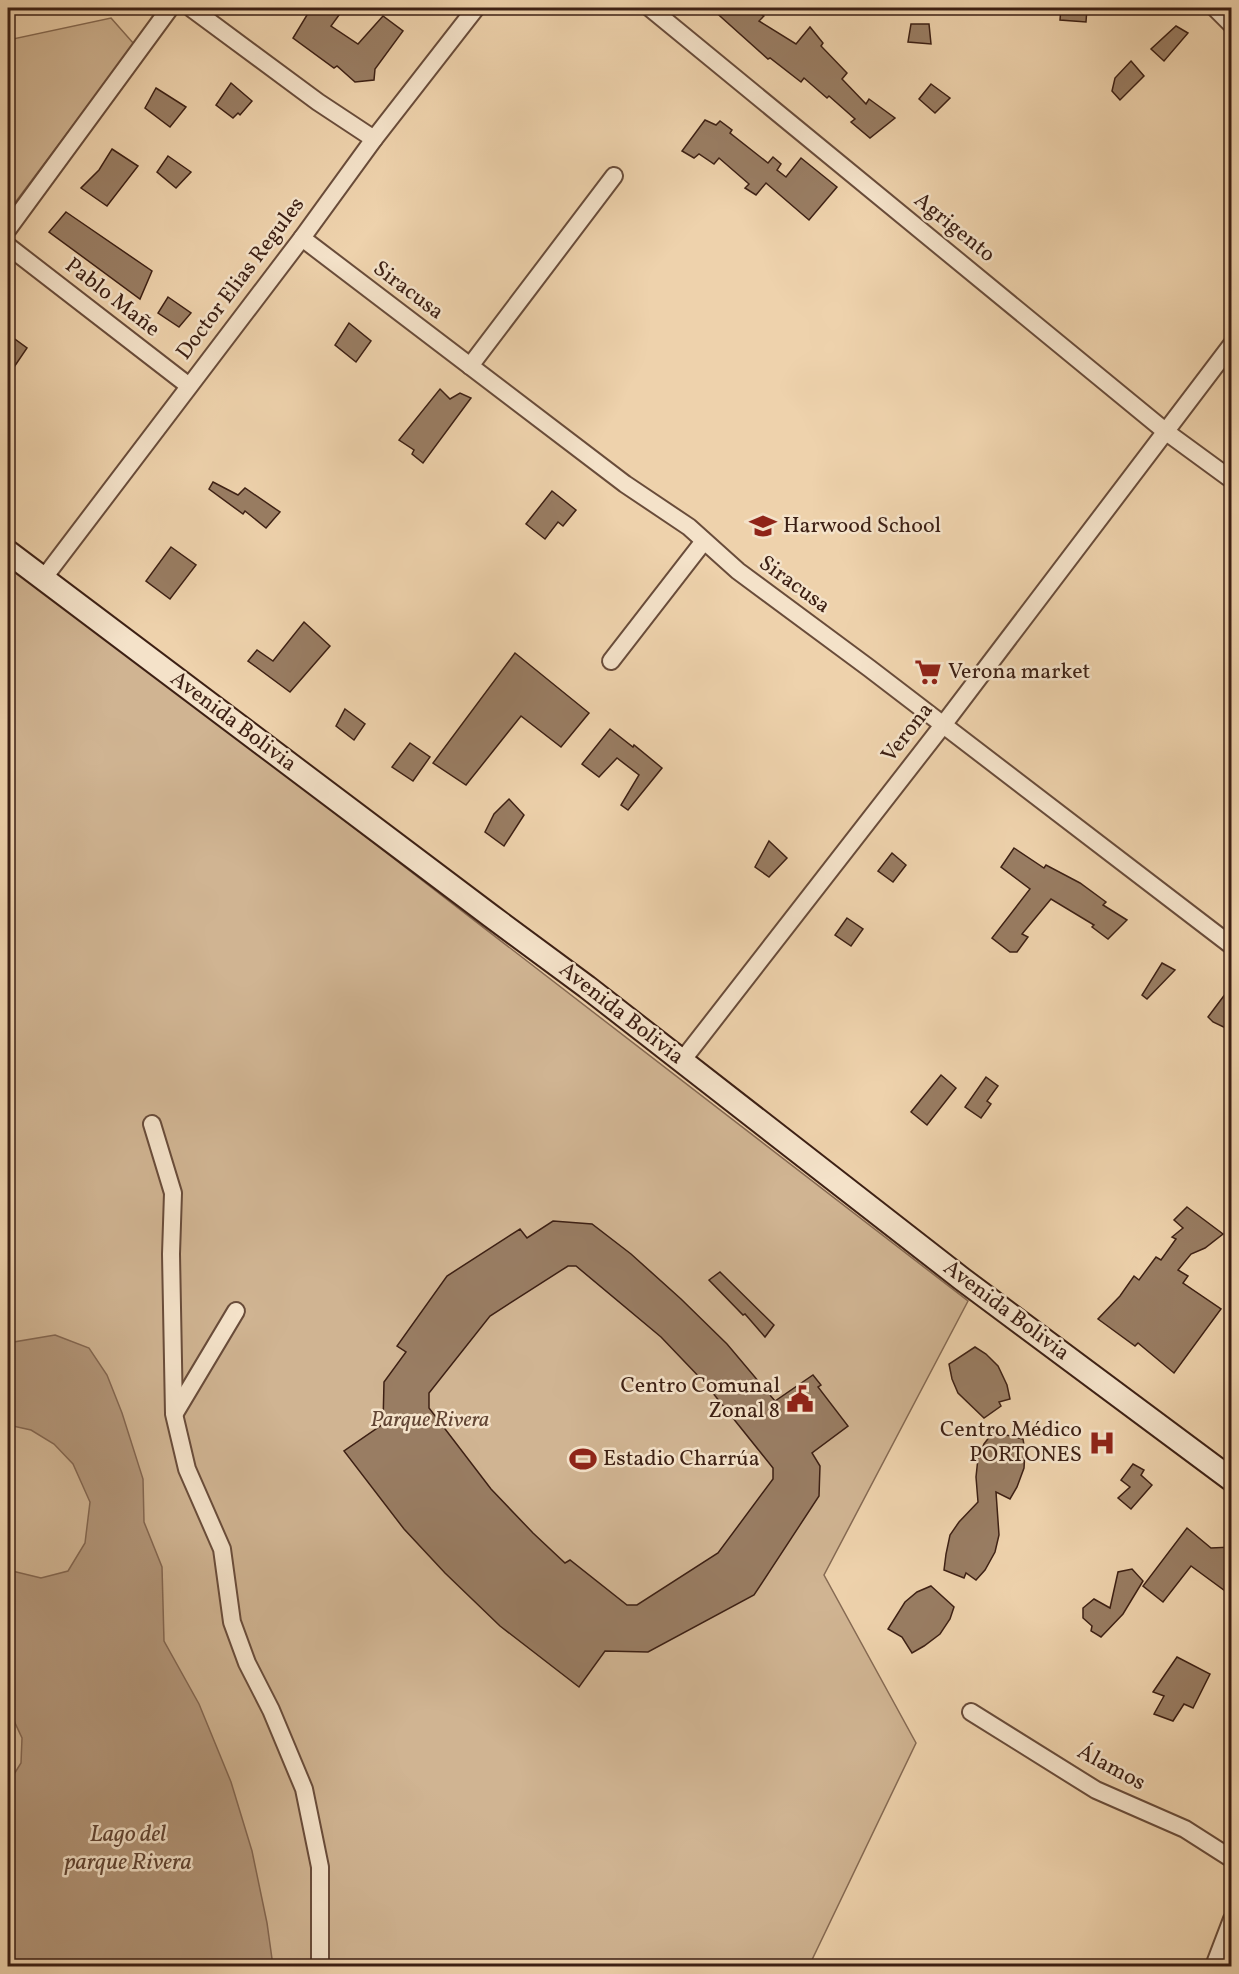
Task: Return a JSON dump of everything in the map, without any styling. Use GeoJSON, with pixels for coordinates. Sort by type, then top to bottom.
{"type":"FeatureCollection","features":[{"type":"Feature","properties":{"kind":"street"},"geometry":{"type":"LineString","coordinates":[[8,229],[170,8]]}},
{"type":"Feature","properties":{"kind":"street"},"geometry":{"type":"LineString","coordinates":[[191,8],[318,102],[374,139]]}},
{"type":"Feature","properties":{"kind":"street","name":"Doctor Elias Regules"},"geometry":{"type":"LineString","coordinates":[[43,579],[302,238],[374,139],[476,8]]}},
{"type":"Feature","properties":{"kind":"street","name":"Agrigento"},"geometry":{"type":"LineString","coordinates":[[650,8],[1165,431],[1232,480]]}},
{"type":"Feature","properties":{"kind":"street"},"geometry":{"type":"LineString","coordinates":[[1215,8],[1232,25]]}},
{"type":"Feature","properties":{"kind":"street"},"geometry":{"type":"LineString","coordinates":[[470,366],[614,176]]}},
{"type":"Feature","properties":{"kind":"street","name":"Siracusa"},"geometry":{"type":"LineString","coordinates":[[302,238],[625,484],[689,527],[738,571],[1232,946]]}},
{"type":"Feature","properties":{"kind":"street","name":"Pablo Mañe"},"geometry":{"type":"LineString","coordinates":[[8,246],[189,386]]}},
{"type":"Feature","properties":{"kind":"street","name":"Verona"},"geometry":{"type":"LineString","coordinates":[[681,1062],[943,725],[1232,344]]}},
{"type":"Feature","properties":{"kind":"street"},"geometry":{"type":"LineString","coordinates":[[611,661],[704,541]]}},
{"type":"Feature","properties":{"kind":"street","name":"Avenida Bolivia"},"geometry":{"type":"LineString","coordinates":[[8,552],[587,987],[962,1279],[1232,1480]]}},
{"type":"Feature","properties":{"kind":"street"},"geometry":{"type":"LineString","coordinates":[[152,1124],[173,1193],[171,1254],[174,1414],[187,1469],[222,1549],[232,1622],[247,1663],[271,1710],[304,1789],[320,1867],[320,1966]]}},
{"type":"Feature","properties":{"kind":"street"},"geometry":{"type":"LineString","coordinates":[[174,1414],[236,1311]]}},
{"type":"Feature","properties":{"kind":"street","name":"Álamos"},"geometry":{"type":"LineString","coordinates":[[971,1712],[1096,1790],[1185,1829],[1232,1859]]}},
{"type":"Feature","properties":{"kind":"street"},"geometry":{"type":"LineString","coordinates":[[1214,1966],[1232,1919]]}},
{"type":"Feature","properties":{"kind":"green space"},"geometry":{"type":"Polygon","coordinates":[[[111,18],[134,44],[8,212],[8,40],[111,18]]]}},
{"type":"Feature","properties":{"kind":"green space","name":"Parque Rivera"},"geometry":{"type":"Polygon","coordinates":[[[8,561],[968,1301],[824,1575],[916,1743],[809,1966],[8,1966],[8,561]]]}},
{"type":"Feature","properties":{"kind":"water","name":"Lago del parque Rivera"},"geometry":{"type":"Polygon","coordinates":[[[55,1335],[89,1348],[107,1375],[122,1413],[143,1479],[144,1522],[162,1567],[164,1641],[199,1704],[231,1782],[252,1851],[267,1923],[273,1966],[8,1966],[8,1833],[11,1830],[11,1779],[21,1763],[22,1738],[8,1708],[8,1570],[41,1578],[68,1571],[85,1543],[90,1502],[73,1464],[54,1444],[31,1430],[8,1425],[8,1343],[55,1335]]]}},
{"type":"Feature","properties":{"kind":"building"},"geometry":{"type":"Polygon","coordinates":[[[711,8],[751,8],[764,16],[759,21],[796,44],[810,27],[823,43],[821,46],[847,73],[842,79],[866,104],[869,99],[895,118],[870,138],[851,122],[855,119],[829,96],[827,98],[804,78],[801,82],[770,58],[768,59],[711,8]]]}},
{"type":"Feature","properties":{"kind":"building"},"geometry":{"type":"Polygon","coordinates":[[[1061,8],[1087,8],[1086,22],[1060,20],[1061,8]]]}},
{"type":"Feature","properties":{"kind":"building"},"geometry":{"type":"Polygon","coordinates":[[[310,10],[342,11],[331,26],[358,44],[383,16],[403,31],[375,69],[374,80],[355,82],[337,66],[334,68],[293,38],[310,10]]]}},
{"type":"Feature","properties":{"kind":"building"},"geometry":{"type":"Polygon","coordinates":[[[911,24],[929,24],[931,44],[908,42],[911,24]]]}},
{"type":"Feature","properties":{"kind":"building"},"geometry":{"type":"Polygon","coordinates":[[[1176,26],[1188,33],[1164,61],[1151,49],[1176,26]]]}},
{"type":"Feature","properties":{"kind":"building"},"geometry":{"type":"Polygon","coordinates":[[[1131,61],[1144,76],[1120,100],[1112,91],[1115,78],[1131,61]]]}},
{"type":"Feature","properties":{"kind":"building"},"geometry":{"type":"Polygon","coordinates":[[[231,83],[252,101],[240,115],[238,113],[233,118],[216,105],[231,83]]]}},
{"type":"Feature","properties":{"kind":"building"},"geometry":{"type":"Polygon","coordinates":[[[931,84],[950,98],[935,113],[919,99],[931,84]]]}},
{"type":"Feature","properties":{"kind":"building"},"geometry":{"type":"Polygon","coordinates":[[[156,88],[186,107],[170,127],[145,108],[156,88]]]}},
{"type":"Feature","properties":{"kind":"building"},"geometry":{"type":"Polygon","coordinates":[[[705,120],[716,125],[720,121],[732,130],[730,133],[768,163],[773,157],[781,164],[777,170],[786,177],[801,158],[837,187],[809,220],[766,183],[756,195],[745,188],[749,184],[719,158],[714,164],[699,154],[694,158],[682,151],[705,120]]]}},
{"type":"Feature","properties":{"kind":"building"},"geometry":{"type":"Polygon","coordinates":[[[112,149],[138,166],[107,206],[81,188],[99,170],[112,149]]]}},
{"type":"Feature","properties":{"kind":"building"},"geometry":{"type":"Polygon","coordinates":[[[168,156],[191,172],[176,188],[157,172],[168,156]]]}},
{"type":"Feature","properties":{"kind":"building"},"geometry":{"type":"Polygon","coordinates":[[[66,212],[152,271],[140,299],[49,232],[66,212]]]}},
{"type":"Feature","properties":{"kind":"building"},"geometry":{"type":"Polygon","coordinates":[[[168,297],[191,313],[179,327],[158,313],[168,297]]]}},
{"type":"Feature","properties":{"kind":"building"},"geometry":{"type":"Polygon","coordinates":[[[349,323],[371,341],[356,362],[335,345],[349,323]]]}},
{"type":"Feature","properties":{"kind":"building"},"geometry":{"type":"Polygon","coordinates":[[[8,334],[27,348],[8,376],[8,334]]]}},
{"type":"Feature","properties":{"kind":"building"},"geometry":{"type":"Polygon","coordinates":[[[440,389],[450,399],[460,393],[471,398],[423,463],[412,454],[414,450],[399,440],[440,389]]]}},
{"type":"Feature","properties":{"kind":"building"},"geometry":{"type":"Polygon","coordinates":[[[213,482],[238,495],[245,488],[280,512],[266,528],[245,511],[243,514],[209,489],[213,482]]]}},
{"type":"Feature","properties":{"kind":"building"},"geometry":{"type":"Polygon","coordinates":[[[552,491],[576,510],[563,526],[558,522],[545,539],[526,524],[552,491]]]}},
{"type":"Feature","properties":{"kind":"building"},"geometry":{"type":"Polygon","coordinates":[[[171,547],[196,565],[170,599],[146,581],[171,547]]]}},
{"type":"Feature","properties":{"kind":"building"},"geometry":{"type":"Polygon","coordinates":[[[304,622],[330,646],[290,692],[248,661],[257,650],[273,661],[304,622]]]}},
{"type":"Feature","properties":{"kind":"building"},"geometry":{"type":"Polygon","coordinates":[[[515,653],[589,713],[561,747],[521,716],[466,785],[433,763],[515,653]]]}},
{"type":"Feature","properties":{"kind":"building"},"geometry":{"type":"Polygon","coordinates":[[[345,709],[365,724],[354,740],[336,726],[345,709]]]}},
{"type":"Feature","properties":{"kind":"building"},"geometry":{"type":"Polygon","coordinates":[[[610,729],[662,768],[628,810],[621,805],[639,775],[617,758],[599,777],[582,764],[610,729]]]}},
{"type":"Feature","properties":{"kind":"building"},"geometry":{"type":"Polygon","coordinates":[[[410,743],[430,757],[413,781],[392,767],[410,743]]]}},
{"type":"Feature","properties":{"kind":"building"},"geometry":{"type":"Polygon","coordinates":[[[509,799],[524,815],[504,846],[485,832],[494,814],[509,799]]]}},
{"type":"Feature","properties":{"kind":"building"},"geometry":{"type":"Polygon","coordinates":[[[769,841],[787,858],[769,877],[755,867],[769,841]]]}},
{"type":"Feature","properties":{"kind":"building"},"geometry":{"type":"Polygon","coordinates":[[[1014,848],[1044,868],[1046,865],[1080,883],[1106,902],[1103,905],[1127,920],[1108,939],[1092,927],[1094,925],[1051,899],[1022,934],[1028,937],[1017,952],[1010,952],[992,938],[1030,889],[1001,867],[1014,848]]]}},
{"type":"Feature","properties":{"kind":"building"},"geometry":{"type":"Polygon","coordinates":[[[892,853],[906,865],[893,882],[878,871],[892,853]]]}},
{"type":"Feature","properties":{"kind":"building"},"geometry":{"type":"Polygon","coordinates":[[[847,918],[863,929],[851,946],[835,935],[847,918]]]}},
{"type":"Feature","properties":{"kind":"building"},"geometry":{"type":"Polygon","coordinates":[[[1162,963],[1175,970],[1147,999],[1142,995],[1162,963]]]}},
{"type":"Feature","properties":{"kind":"building"},"geometry":{"type":"Polygon","coordinates":[[[1232,985],[1232,1031],[1208,1017],[1232,985]]]}},
{"type":"Feature","properties":{"kind":"building"},"geometry":{"type":"Polygon","coordinates":[[[941,1075],[956,1088],[927,1125],[911,1112],[941,1075]]]}},
{"type":"Feature","properties":{"kind":"building"},"geometry":{"type":"Polygon","coordinates":[[[986,1077],[998,1086],[987,1101],[991,1104],[981,1118],[965,1107],[986,1077]]]}},
{"type":"Feature","properties":{"kind":"building"},"geometry":{"type":"Polygon","coordinates":[[[1187,1207],[1223,1234],[1205,1248],[1191,1254],[1178,1270],[1188,1276],[1183,1283],[1221,1309],[1174,1373],[1138,1343],[1135,1346],[1098,1319],[1120,1296],[1134,1276],[1139,1280],[1156,1257],[1161,1260],[1176,1239],[1172,1237],[1183,1228],[1174,1220],[1187,1207]]]}},
{"type":"Feature","properties":{"kind":"building"},"geometry":{"type":"Polygon","coordinates":[[[553,1221],[592,1224],[631,1254],[681,1299],[727,1344],[775,1401],[813,1375],[821,1385],[818,1387],[848,1426],[812,1453],[820,1466],[819,1496],[754,1595],[648,1652],[605,1651],[579,1687],[500,1626],[445,1573],[404,1529],[344,1451],[383,1424],[384,1382],[406,1352],[397,1346],[447,1276],[520,1229],[527,1238],[553,1221]],[[568,1266],[490,1316],[429,1393],[429,1408],[491,1489],[533,1533],[565,1563],[570,1560],[627,1605],[637,1605],[718,1553],[773,1479],[773,1468],[704,1382],[661,1337],[576,1266],[568,1266]]]}},
{"type":"Feature","properties":{"kind":"building"},"geometry":{"type":"Polygon","coordinates":[[[720,1272],[774,1325],[765,1337],[745,1314],[743,1315],[709,1280],[720,1272]]]}},
{"type":"Feature","properties":{"kind":"building"},"geometry":{"type":"Polygon","coordinates":[[[975,1347],[998,1366],[1007,1385],[1010,1399],[999,1402],[1001,1406],[984,1418],[958,1393],[949,1364],[975,1347]]]}},
{"type":"Feature","properties":{"kind":"building"},"geometry":{"type":"Polygon","coordinates":[[[993,1432],[1023,1439],[1024,1468],[1010,1499],[996,1492],[999,1535],[995,1552],[985,1570],[976,1580],[966,1573],[964,1578],[944,1570],[950,1535],[978,1502],[976,1477],[978,1458],[993,1432]]]}},
{"type":"Feature","properties":{"kind":"building"},"geometry":{"type":"Polygon","coordinates":[[[1133,1464],[1144,1470],[1141,1475],[1152,1485],[1131,1509],[1118,1498],[1130,1487],[1121,1480],[1133,1464]]]}},
{"type":"Feature","properties":{"kind":"building"},"geometry":{"type":"Polygon","coordinates":[[[1187,1528],[1211,1548],[1232,1547],[1232,1596],[1191,1566],[1163,1602],[1143,1586],[1187,1528]]]}},
{"type":"Feature","properties":{"kind":"building"},"geometry":{"type":"Polygon","coordinates":[[[1132,1569],[1143,1581],[1123,1614],[1101,1637],[1091,1631],[1092,1626],[1083,1618],[1083,1608],[1094,1599],[1110,1608],[1118,1572],[1132,1569]]]}},
{"type":"Feature","properties":{"kind":"building"},"geometry":{"type":"Polygon","coordinates":[[[931,1586],[954,1607],[950,1619],[940,1634],[912,1653],[902,1637],[888,1629],[905,1602],[917,1592],[931,1586]]]}},
{"type":"Feature","properties":{"kind":"building"},"geometry":{"type":"Polygon","coordinates":[[[1177,1657],[1210,1674],[1193,1708],[1184,1704],[1173,1721],[1154,1714],[1164,1696],[1153,1692],[1177,1657]]]}},
{"type":"Feature","properties":{"kind":"place","name":"Harwood School"},"geometry":{"type":"Point","coordinates":[763,526]}},
{"type":"Feature","properties":{"kind":"place","name":"Verona market"},"geometry":{"type":"Point","coordinates":[928,672]}},
{"type":"Feature","properties":{"kind":"place","name":"Centro Comunal Zonal 8"},"geometry":{"type":"Point","coordinates":[800,1399]}},
{"type":"Feature","properties":{"kind":"place","name":"Centro Médico PORTONES"},"geometry":{"type":"Point","coordinates":[1102,1443]}},
{"type":"Feature","properties":{"kind":"place","name":"Estadio Charrúa"},"geometry":{"type":"Point","coordinates":[583,1459]}}]}
